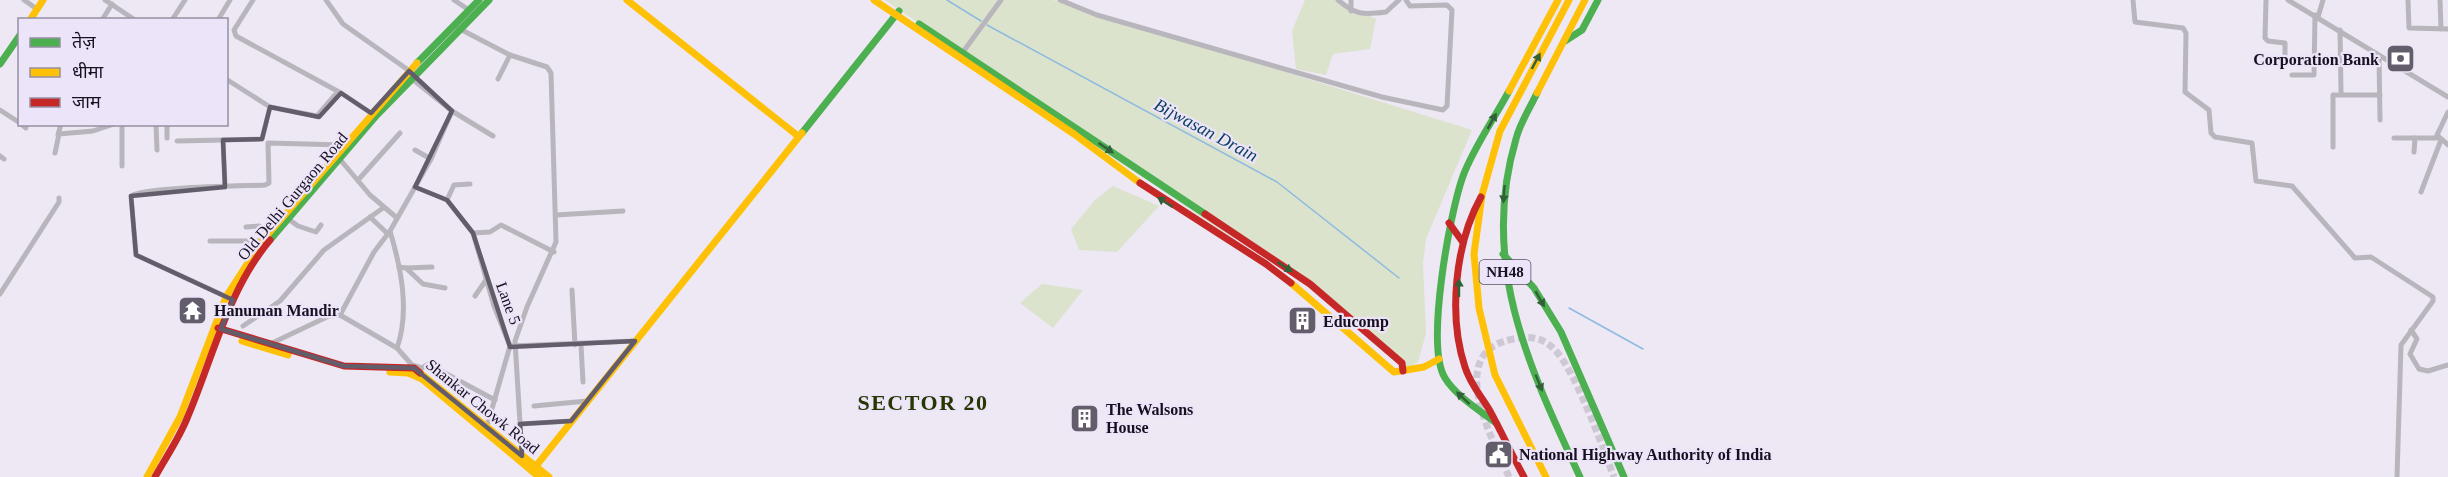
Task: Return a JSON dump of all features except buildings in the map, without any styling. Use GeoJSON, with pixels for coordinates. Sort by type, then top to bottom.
{"type":"FeatureCollection","features":[{"type":"Feature","properties":{"kind":"main road"},"geometry":{"type":"LineString","coordinates":[[31,18],[43,0]]}},
{"type":"Feature","properties":{"kind":"main road","name":"Old Delhi Gurgaon Road"},"geometry":{"type":"LineString","coordinates":[[457,27],[479,0]]}},
{"type":"Feature","properties":{"kind":"main road","name":"Old Delhi Gurgaon Road"},"geometry":{"type":"LineString","coordinates":[[230,299],[252,262],[285,217],[412,74],[457,27],[489,0]]}},
{"type":"Feature","properties":{"kind":"main road"},"geometry":{"type":"LineString","coordinates":[[627,0],[798,136]]}},
{"type":"Feature","properties":{"kind":"main road"},"geometry":{"type":"LineString","coordinates":[[874,0],[963,52],[1310,284],[1375,342],[1399,359],[1404,365],[1403,371]]}},
{"type":"Feature","properties":{"kind":"main road"},"geometry":{"type":"LineString","coordinates":[[881,0],[1074,134],[1163,200],[1266,264],[1306,295],[1394,372],[1424,367],[1439,359]]}},
{"type":"Feature","properties":{"kind":"main road"},"geometry":{"type":"LineString","coordinates":[[1496,423],[1455,390],[1443,377],[1439,359],[1438,314],[1449,223],[1464,174],[1558,0]]}},
{"type":"Feature","properties":{"kind":"main road","name":"NH48"},"geometry":{"type":"LineString","coordinates":[[1546,477],[1495,375],[1479,308],[1474,254],[1482,195],[1500,131],[1569,0]]}},
{"type":"Feature","properties":{"kind":"main road","name":"NH48"},"geometry":{"type":"LineString","coordinates":[[1580,477],[1519,335],[1506,289],[1502,232],[1505,180],[1516,137],[1585,0]]}},
{"type":"Feature","properties":{"kind":"main road"},"geometry":{"type":"LineString","coordinates":[[1562,44],[1582,30],[1598,0]]}},
{"type":"Feature","properties":{"kind":"main road"},"geometry":{"type":"LineString","coordinates":[[534,468],[897,13]]}},
{"type":"Feature","properties":{"kind":"main road"},"geometry":{"type":"LineString","coordinates":[[0,64],[18,38]]}},
{"type":"Feature","properties":{"kind":"main road","name":"Old Delhi Gurgaon Road"},"geometry":{"type":"LineString","coordinates":[[338,156],[343,145],[371,113],[412,74]]}},
{"type":"Feature","properties":{"kind":"main road"},"geometry":{"type":"LineString","coordinates":[[1482,195],[1472,208],[1462,241],[1459,268],[1459,313],[1465,367],[1524,477]]}},
{"type":"Feature","properties":{"kind":"main road","name":"Old Delhi Gurgaon Road"},"geometry":{"type":"LineString","coordinates":[[155,477],[176,432],[230,299],[262,241],[285,217]]}},
{"type":"Feature","properties":{"kind":"main road"},"geometry":{"type":"LineString","coordinates":[[1449,223],[1462,241]]}},
{"type":"Feature","properties":{"kind":"main road"},"geometry":{"type":"LineString","coordinates":[[1503,254],[1534,288],[1551,318],[1580,373],[1624,477]]}},
{"type":"Feature","properties":{"kind":"main road","name":"Shankar Chowk Road"},"geometry":{"type":"LineString","coordinates":[[217,330],[342,370],[416,375],[534,468],[549,477]]}},
{"type":"Feature","properties":{"kind":"main road","name":"Shankar Chowk Road"},"geometry":{"type":"LineString","coordinates":[[269,347],[344,366],[414,368],[522,456],[540,477]]}},
{"type":"Feature","properties":{"kind":"main road","name":"Old Delhi Gurgaon Road"},"geometry":{"type":"LineString","coordinates":[[147,477],[176,432]]}},
{"type":"Feature","properties":{"kind":"street"},"geometry":{"type":"LineString","coordinates":[[24,0],[37,9]]}},
{"type":"Feature","properties":{"kind":"street"},"geometry":{"type":"LineString","coordinates":[[105,0],[132,18]]}},
{"type":"Feature","properties":{"kind":"street"},"geometry":{"type":"LineString","coordinates":[[173,18],[184,0]]}},
{"type":"Feature","properties":{"kind":"street"},"geometry":{"type":"LineString","coordinates":[[219,18],[230,0]]}},
{"type":"Feature","properties":{"kind":"street"},"geometry":{"type":"LineString","coordinates":[[253,0],[234,30],[236,36],[341,93],[371,113]]}},
{"type":"Feature","properties":{"kind":"street"},"geometry":{"type":"LineString","coordinates":[[326,0],[343,24],[412,74],[452,111],[493,136]]}},
{"type":"Feature","properties":{"kind":"street"},"geometry":{"type":"LineString","coordinates":[[454,0],[469,10]]}},
{"type":"Feature","properties":{"kind":"street"},"geometry":{"type":"LineString","coordinates":[[963,52],[1001,0]]}},
{"type":"Feature","properties":{"kind":"street"},"geometry":{"type":"LineString","coordinates":[[1060,0],[1097,15],[1332,83],[1443,110],[1448,106],[1452,10],[1447,5],[1410,6],[1406,0]]}},
{"type":"Feature","properties":{"kind":"street"},"geometry":{"type":"LineString","coordinates":[[1338,0],[1351,11],[1359,14],[1386,12],[1399,0]]}},
{"type":"Feature","properties":{"kind":"street"},"geometry":{"type":"LineString","coordinates":[[1351,0],[1351,11]]}},
{"type":"Feature","properties":{"kind":"street"},"geometry":{"type":"LineString","coordinates":[[2133,0],[2134,22],[2184,28],[2186,33],[2185,92],[2209,110],[2211,133],[2215,137],[2253,143],[2257,183],[2292,186],[2355,258],[2372,256],[2431,295],[2433,301],[2400,348],[2397,477]]}},
{"type":"Feature","properties":{"kind":"street"},"geometry":{"type":"LineString","coordinates":[[2266,0],[2265,38],[2268,41],[2285,43],[2285,58]]}},
{"type":"Feature","properties":{"kind":"street"},"geometry":{"type":"LineString","coordinates":[[2288,0],[2448,97]]}},
{"type":"Feature","properties":{"kind":"street"},"geometry":{"type":"LineString","coordinates":[[2292,75],[2314,75],[2316,16],[2323,0]]}},
{"type":"Feature","properties":{"kind":"street"},"geometry":{"type":"LineString","coordinates":[[2408,0],[2409,28],[2448,29]]}},
{"type":"Feature","properties":{"kind":"street"},"geometry":{"type":"LineString","coordinates":[[2440,0],[2441,29]]}},
{"type":"Feature","properties":{"kind":"street"},"geometry":{"type":"LineString","coordinates":[[103,18],[112,4]]}},
{"type":"Feature","properties":{"kind":"street"},"geometry":{"type":"LineString","coordinates":[[457,27],[510,55],[547,67],[551,73],[556,215],[554,252],[527,307],[487,426]]}},
{"type":"Feature","properties":{"kind":"street"},"geometry":{"type":"LineString","coordinates":[[2340,30],[2341,92]]}},
{"type":"Feature","properties":{"kind":"street"},"geometry":{"type":"LineString","coordinates":[[498,79],[510,55]]}},
{"type":"Feature","properties":{"kind":"street"},"geometry":{"type":"LineString","coordinates":[[2379,57],[2380,120]]}},
{"type":"Feature","properties":{"kind":"street"},"geometry":{"type":"LineString","coordinates":[[228,80],[270,107],[317,116],[335,95],[341,93]]}},
{"type":"Feature","properties":{"kind":"street"},"geometry":{"type":"LineString","coordinates":[[2333,147],[2333,95],[2380,95]]}},
{"type":"Feature","properties":{"kind":"street"},"geometry":{"type":"LineString","coordinates":[[177,141],[262,139],[270,107]]}},
{"type":"Feature","properties":{"kind":"street"},"geometry":{"type":"LineString","coordinates":[[0,110],[18,122]]}},
{"type":"Feature","properties":{"kind":"street"},"geometry":{"type":"LineString","coordinates":[[340,315],[374,252],[389,233],[431,159],[452,111]]}},
{"type":"Feature","properties":{"kind":"street"},"geometry":{"type":"LineString","coordinates":[[2421,192],[2448,112]]}},
{"type":"Feature","properties":{"kind":"street"},"geometry":{"type":"LineString","coordinates":[[56,153],[60,126]]}},
{"type":"Feature","properties":{"kind":"street"},"geometry":{"type":"LineString","coordinates":[[58,135],[93,131],[108,126]]}},
{"type":"Feature","properties":{"kind":"street"},"geometry":{"type":"LineString","coordinates":[[122,126],[122,166]]}},
{"type":"Feature","properties":{"kind":"street"},"geometry":{"type":"LineString","coordinates":[[156,126],[157,150]]}},
{"type":"Feature","properties":{"kind":"street"},"geometry":{"type":"LineString","coordinates":[[167,126],[167,138]]}},
{"type":"Feature","properties":{"kind":"street"},"geometry":{"type":"LineString","coordinates":[[359,179],[400,133]]}},
{"type":"Feature","properties":{"kind":"street"},"geometry":{"type":"LineString","coordinates":[[2394,138],[2440,139],[2448,145]]}},
{"type":"Feature","properties":{"kind":"street"},"geometry":{"type":"LineString","coordinates":[[2414,152],[2415,138]]}},
{"type":"Feature","properties":{"kind":"street"},"geometry":{"type":"LineString","coordinates":[[223,140],[225,187]]}},
{"type":"Feature","properties":{"kind":"street"},"geometry":{"type":"LineString","coordinates":[[230,299],[136,255],[131,199],[136,193],[268,184],[268,143],[343,145]]}},
{"type":"Feature","properties":{"kind":"street"},"geometry":{"type":"LineString","coordinates":[[415,150],[431,159]]}},
{"type":"Feature","properties":{"kind":"street"},"geometry":{"type":"LineString","coordinates":[[338,156],[383,208],[397,218]]}},
{"type":"Feature","properties":{"kind":"street"},"geometry":{"type":"LineString","coordinates":[[415,188],[447,200],[454,185],[470,184]]}},
{"type":"Feature","properties":{"kind":"street"},"geometry":{"type":"LineString","coordinates":[[0,294],[54,212],[59,198]]}},
{"type":"Feature","properties":{"kind":"street","name":"Lane 5"},"geometry":{"type":"LineString","coordinates":[[447,200],[473,233],[486,280],[512,346],[522,456]]}},
{"type":"Feature","properties":{"kind":"street"},"geometry":{"type":"LineString","coordinates":[[243,326],[280,301],[318,256],[383,208]]}},
{"type":"Feature","properties":{"kind":"street"},"geometry":{"type":"LineString","coordinates":[[556,215],[623,211]]}},
{"type":"Feature","properties":{"kind":"street"},"geometry":{"type":"LineString","coordinates":[[285,217],[316,232],[321,225]]}},
{"type":"Feature","properties":{"kind":"street"},"geometry":{"type":"LineString","coordinates":[[370,217],[389,233],[399,267],[405,320],[397,348]]}},
{"type":"Feature","properties":{"kind":"street"},"geometry":{"type":"LineString","coordinates":[[473,233],[490,232],[501,225],[554,252]]}},
{"type":"Feature","properties":{"kind":"street"},"geometry":{"type":"LineString","coordinates":[[246,227],[259,226],[269,232]]}},
{"type":"Feature","properties":{"kind":"street"},"geometry":{"type":"LineString","coordinates":[[210,241],[262,241]]}},
{"type":"Feature","properties":{"kind":"street"},"geometry":{"type":"LineString","coordinates":[[399,267],[432,267]]}},
{"type":"Feature","properties":{"kind":"street"},"geometry":{"type":"LineString","coordinates":[[406,268],[423,284],[445,288]]}},
{"type":"Feature","properties":{"kind":"street"},"geometry":{"type":"LineString","coordinates":[[475,296],[486,280]]}},
{"type":"Feature","properties":{"kind":"street"},"geometry":{"type":"LineString","coordinates":[[572,290],[583,382]]}},
{"type":"Feature","properties":{"kind":"street"},"geometry":{"type":"LineString","coordinates":[[269,347],[329,316],[340,315],[397,348],[412,365],[422,368],[428,364],[495,400]]}},
{"type":"Feature","properties":{"kind":"street"},"geometry":{"type":"LineString","coordinates":[[2411,330],[2417,338],[2411,350],[2411,358],[2420,369],[2428,372],[2448,365]]}},
{"type":"Feature","properties":{"kind":"street"},"geometry":{"type":"LineString","coordinates":[[512,346],[635,341]]}},
{"type":"Feature","properties":{"kind":"street"},"geometry":{"type":"LineString","coordinates":[[534,406],[571,405],[587,401]]}},
{"type":"Feature","properties":{"kind":"street"},"geometry":{"type":"LineString","coordinates":[[520,424],[571,421]]}},
{"type":"Feature","properties":{"kind":"highlighted area"},"geometry":{"type":"Polygon","coordinates":[[[409,71],[452,111],[415,187],[447,200],[473,233],[510,347],[635,341],[571,421],[520,424],[522,456],[414,368],[344,366],[221,329],[233,300],[136,255],[131,196],[225,187],[223,140],[262,139],[270,107],[319,117],[341,93],[371,113],[409,71]]]}},
{"type":"Feature","properties":{"kind":"green space"},"geometry":{"type":"Polygon","coordinates":[[[885,0],[1053,0],[1472,130],[1426,239],[1423,264],[1426,333],[1418,362],[1405,370],[1297,276],[1217,228],[885,0]]]}},
{"type":"Feature","properties":{"kind":"green space"},"geometry":{"type":"Polygon","coordinates":[[[1305,0],[1338,0],[1376,19],[1370,49],[1333,54],[1326,75],[1296,69],[1292,31],[1305,0]]]}},
{"type":"Feature","properties":{"kind":"green space"},"geometry":{"type":"Polygon","coordinates":[[[1113,186],[1159,206],[1117,252],[1079,250],[1071,229],[1094,201],[1113,186]]]}},
{"type":"Feature","properties":{"kind":"green space"},"geometry":{"type":"Polygon","coordinates":[[[1042,284],[1083,290],[1053,328],[1020,303],[1042,284]]]}},
{"type":"Feature","properties":{"kind":"waterway","name":"Bijwasan Drain"},"geometry":{"type":"LineString","coordinates":[[947,0],[981,21]]}},
{"type":"Feature","properties":{"kind":"waterway","name":"Bijwasan Drain"},"geometry":{"type":"LineString","coordinates":[[987,25],[1277,182],[1399,278]]}},
{"type":"Feature","properties":{"kind":"waterway","name":"Bijwasan Drain"},"geometry":{"type":"LineString","coordinates":[[1569,308],[1643,349]]}},
{"type":"Feature","properties":{"kind":"tunnel"},"geometry":{"type":"LineString","coordinates":[[1509,477],[1485,420],[1479,399],[1477,378],[1481,361],[1492,347],[1513,339],[1525,338],[1535,338],[1545,342],[1554,349],[1571,373],[1614,477]]}},
{"type":"Feature","properties":{"kind":"traffic: fast"},"geometry":{"type":"LineString","coordinates":[[417,63],[479,0]]}},
{"type":"Feature","properties":{"kind":"traffic: fast"},"geometry":{"type":"LineString","coordinates":[[270,240],[376,116],[489,0]]}},
{"type":"Feature","properties":{"kind":"traffic: fast"},"geometry":{"type":"LineString","coordinates":[[1565,41],[1582,30],[1598,0]]}},
{"type":"Feature","properties":{"kind":"traffic: fast"},"geometry":{"type":"LineString","coordinates":[[802,133],[899,11]]}},
{"type":"Feature","properties":{"kind":"traffic: fast"},"geometry":{"type":"LineString","coordinates":[[919,24],[1205,214]]}},
{"type":"Feature","properties":{"kind":"traffic: fast"},"geometry":{"type":"LineString","coordinates":[[0,64],[18,38]]}},
{"type":"Feature","properties":{"kind":"traffic: fast"},"geometry":{"type":"LineString","coordinates":[[1496,423],[1461,397],[1445,378],[1439,362],[1438,310],[1446,247],[1463,176],[1478,144],[1509,91]]}},
{"type":"Feature","properties":{"kind":"traffic: fast"},"geometry":{"type":"LineString","coordinates":[[1537,93],[1518,133],[1506,185],[1503,229],[1507,271],[1515,313],[1528,354],[1543,395],[1580,477]]}},
{"type":"Feature","properties":{"kind":"traffic: fast"},"geometry":{"type":"LineString","coordinates":[[1503,254],[1534,288],[1561,332],[1624,477]]}},
{"type":"Feature","properties":{"kind":"traffic: slow"},"geometry":{"type":"LineString","coordinates":[[31,18],[43,0]]}},
{"type":"Feature","properties":{"kind":"traffic: slow"},"geometry":{"type":"LineString","coordinates":[[627,0],[798,136]]}},
{"type":"Feature","properties":{"kind":"traffic: slow"},"geometry":{"type":"LineString","coordinates":[[874,0],[1074,134],[1140,183]]}},
{"type":"Feature","properties":{"kind":"traffic: slow"},"geometry":{"type":"LineString","coordinates":[[1509,91],[1558,0]]}},
{"type":"Feature","properties":{"kind":"traffic: slow"},"geometry":{"type":"LineString","coordinates":[[1546,477],[1495,375],[1479,308],[1474,254],[1482,195],[1500,131],[1569,0]]}},
{"type":"Feature","properties":{"kind":"traffic: slow"},"geometry":{"type":"LineString","coordinates":[[1537,93],[1585,0]]}},
{"type":"Feature","properties":{"kind":"traffic: slow"},"geometry":{"type":"LineString","coordinates":[[147,477],[180,417],[226,297],[262,241],[417,63]]}},
{"type":"Feature","properties":{"kind":"traffic: slow"},"geometry":{"type":"LineString","coordinates":[[532,471],[802,133]]}},
{"type":"Feature","properties":{"kind":"traffic: slow"},"geometry":{"type":"LineString","coordinates":[[1291,283],[1394,372],[1424,367],[1439,359]]}},
{"type":"Feature","properties":{"kind":"traffic: slow"},"geometry":{"type":"LineString","coordinates":[[242,341],[288,355]]}},
{"type":"Feature","properties":{"kind":"traffic: slow"},"geometry":{"type":"LineString","coordinates":[[390,372],[408,373],[422,379],[539,477]]}},
{"type":"Feature","properties":{"kind":"traffic: slow"},"geometry":{"type":"LineString","coordinates":[[420,373],[549,477]]}},
{"type":"Feature","properties":{"kind":"traffic: jam"},"geometry":{"type":"LineString","coordinates":[[1140,183],[1266,264],[1291,283]]}},
{"type":"Feature","properties":{"kind":"traffic: jam"},"geometry":{"type":"LineString","coordinates":[[1481,197],[1465,236],[1460,258],[1456,303],[1460,347],[1470,379],[1490,411],[1524,477]]}},
{"type":"Feature","properties":{"kind":"traffic: jam"},"geometry":{"type":"LineString","coordinates":[[1205,214],[1310,284],[1402,363],[1403,371]]}},
{"type":"Feature","properties":{"kind":"traffic: jam"},"geometry":{"type":"LineString","coordinates":[[1449,223],[1462,241]]}},
{"type":"Feature","properties":{"kind":"traffic: jam"},"geometry":{"type":"LineString","coordinates":[[155,477],[185,424],[232,302],[255,259],[270,240]]}},
{"type":"Feature","properties":{"kind":"traffic: jam"},"geometry":{"type":"LineString","coordinates":[[218,328],[344,366],[414,368],[420,373]]}},
{"type":"Feature","properties":{"kind":"place","name":"Corporation Bank"},"geometry":{"type":"Point","coordinates":[2400,59]}},
{"type":"Feature","properties":{"kind":"place","name":"Hanuman Mandir"},"geometry":{"type":"Point","coordinates":[193,310]}},
{"type":"Feature","properties":{"kind":"place","name":"Educomp"},"geometry":{"type":"Point","coordinates":[1302,321]}},
{"type":"Feature","properties":{"kind":"place","name":"The Walsons House"},"geometry":{"type":"Point","coordinates":[1085,418]}},
{"type":"Feature","properties":{"kind":"place","name":"National Highway Authority of India"},"geometry":{"type":"Point","coordinates":[1498,454]}},
{"type":"Feature","properties":{"kind":"district","name":"SECTOR 20"},"geometry":{"type":"Point","coordinates":[923,402]}}]}
